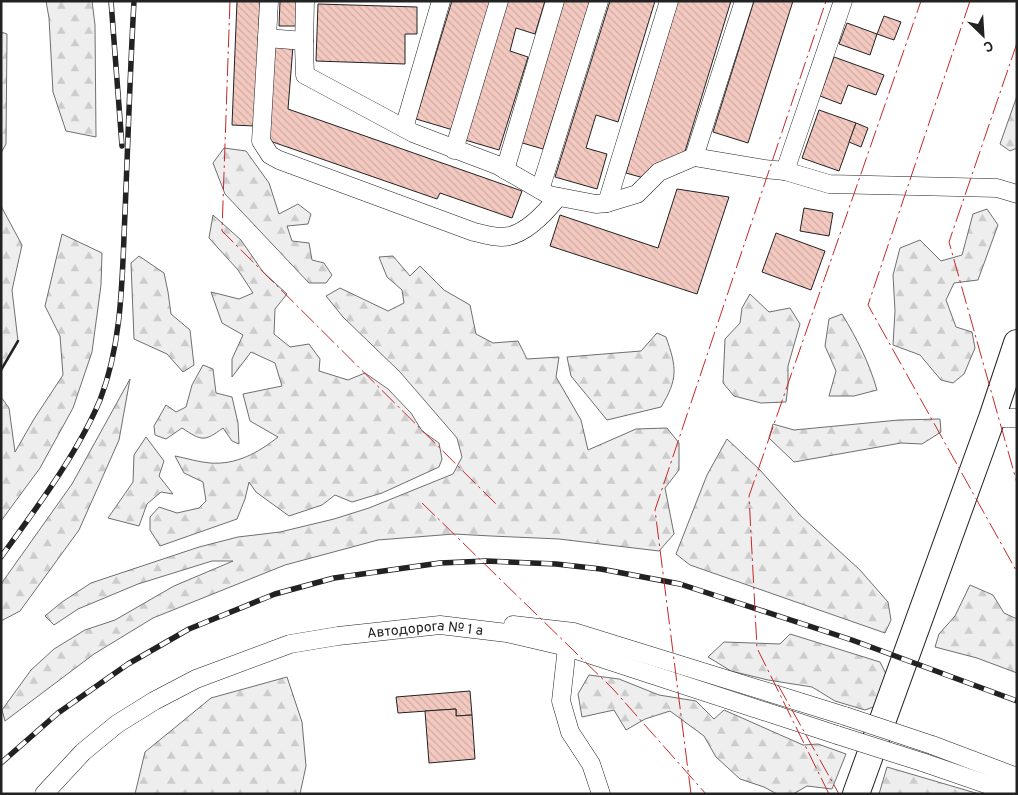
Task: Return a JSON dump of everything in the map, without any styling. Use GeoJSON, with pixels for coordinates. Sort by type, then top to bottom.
{"type":"FeatureCollection","features":[{"type":"Feature","properties":{"kind":"highway"},"geometry":{"type":"LineString","coordinates":[[856,794],[1004,418],[1017,344]]}},
{"type":"Feature","properties":{"kind":"street"},"geometry":{"type":"LineString","coordinates":[[268,1],[261,142],[270,155],[474,232],[494,236],[509,236],[525,229],[548,209],[558,197]]}},
{"type":"Feature","properties":{"kind":"street"},"geometry":{"type":"LineString","coordinates":[[305,1],[305,75],[404,128],[454,150],[497,165],[549,195],[596,204],[607,203],[637,194],[659,172],[694,157],[785,171],[829,184],[997,188],[1017,194]]}},
{"type":"Feature","properties":{"kind":"street"},"geometry":{"type":"LineString","coordinates":[[404,128],[441,1]]}},
{"type":"Feature","properties":{"kind":"street"},"geometry":{"type":"LineString","coordinates":[[454,150],[499,1]]}},
{"type":"Feature","properties":{"kind":"street"},"geometry":{"type":"LineString","coordinates":[[505,170],[555,1]]}},
{"type":"Feature","properties":{"kind":"street"},"geometry":{"type":"LineString","coordinates":[[540,190],[599,1]]}},
{"type":"Feature","properties":{"kind":"street"},"geometry":{"type":"LineString","coordinates":[[607,203],[669,1]]}},
{"type":"Feature","properties":{"kind":"street"},"geometry":{"type":"LineString","coordinates":[[694,157],[744,1]]}},
{"type":"Feature","properties":{"kind":"street"},"geometry":{"type":"LineString","coordinates":[[785,171],[843,1]]}},
{"type":"Feature","properties":{"kind":"street"},"geometry":{"type":"LineString","coordinates":[[267,38],[304,41]]}},
{"type":"Feature","properties":{"kind":"street"},"geometry":{"type":"LineString","coordinates":[[440,625],[511,624],[574,632],[845,716],[932,745],[1017,777]]}},
{"type":"Feature","properties":{"kind":"street","name":"Автодорога № 1 а"},"geometry":{"type":"LineString","coordinates":[[44,794],[83,752],[118,724],[154,701],[196,679],[290,644],[338,636],[440,625],[508,633],[568,647],[1015,794]]}},
{"type":"Feature","properties":{"kind":"street"},"geometry":{"type":"LineString","coordinates":[[568,647],[561,701],[570,732],[591,764],[601,794]]}},
{"type":"Feature","properties":{"kind":"green space"},"geometry":{"type":"Polygon","coordinates":[[[46,1],[92,1],[95,25],[96,137],[66,131],[53,92],[49,18],[46,1]]]}},
{"type":"Feature","properties":{"kind":"green space"},"geometry":{"type":"Polygon","coordinates":[[[1,32],[7,34],[6,144],[1,153],[1,32]]]}},
{"type":"Feature","properties":{"kind":"green space"},"geometry":{"type":"Polygon","coordinates":[[[1017,96],[1017,148],[1010,151],[1000,144],[1017,96]]]}},
{"type":"Feature","properties":{"kind":"green space"},"geometry":{"type":"Polygon","coordinates":[[[224,148],[246,151],[269,183],[279,214],[298,204],[311,214],[308,224],[287,226],[292,241],[309,243],[312,260],[324,263],[332,275],[326,283],[309,283],[225,194],[213,163],[224,148]]]}},
{"type":"Feature","properties":{"kind":"green space"},"geometry":{"type":"Polygon","coordinates":[[[1,206],[22,245],[12,290],[18,341],[1,370],[1,206]]]}},
{"type":"Feature","properties":{"kind":"green space"},"geometry":{"type":"Polygon","coordinates":[[[987,209],[998,225],[978,280],[954,283],[946,300],[956,327],[972,332],[975,348],[964,374],[953,383],[941,380],[920,355],[893,345],[895,311],[893,275],[900,248],[920,240],[941,261],[962,255],[973,214],[987,209]]]}},
{"type":"Feature","properties":{"kind":"green space"},"geometry":{"type":"Polygon","coordinates":[[[213,215],[241,240],[263,272],[287,294],[275,309],[274,334],[290,347],[309,344],[320,359],[319,371],[348,380],[365,373],[388,389],[411,413],[422,431],[439,443],[442,459],[439,467],[382,493],[352,502],[335,495],[322,505],[289,516],[256,492],[249,482],[237,519],[160,546],[150,530],[150,517],[159,507],[177,513],[199,508],[206,501],[203,482],[184,473],[175,456],[210,463],[229,462],[255,453],[278,437],[250,421],[243,394],[282,386],[275,363],[251,352],[232,377],[232,359],[243,335],[222,323],[211,292],[239,299],[253,293],[238,270],[209,238],[213,215]]]}},
{"type":"Feature","properties":{"kind":"green space"},"geometry":{"type":"Polygon","coordinates":[[[62,234],[102,253],[101,285],[92,352],[73,408],[40,468],[1,521],[1,397],[9,408],[15,452],[63,375],[60,336],[45,306],[62,234]]]}},
{"type":"Feature","properties":{"kind":"green space"},"geometry":{"type":"Polygon","coordinates":[[[139,256],[164,273],[171,314],[190,330],[194,365],[183,372],[167,354],[134,339],[131,263],[139,256]]]}},
{"type":"Feature","properties":{"kind":"green space"},"geometry":{"type":"Polygon","coordinates":[[[393,256],[410,276],[420,266],[444,290],[470,305],[476,334],[493,343],[518,341],[527,359],[559,357],[556,377],[581,420],[588,450],[636,429],[667,428],[679,443],[679,470],[665,488],[674,534],[659,551],[559,539],[454,534],[378,540],[285,565],[153,618],[94,654],[5,721],[2,710],[31,670],[54,649],[85,630],[115,620],[174,586],[233,561],[212,561],[138,584],[78,609],[54,625],[45,616],[91,583],[199,547],[238,537],[280,532],[334,519],[369,508],[453,474],[462,457],[457,438],[400,372],[343,317],[326,296],[340,288],[388,311],[404,303],[402,290],[387,277],[379,257],[393,256]]]}},
{"type":"Feature","properties":{"kind":"green space"},"geometry":{"type":"Polygon","coordinates":[[[750,294],[769,312],[790,308],[800,324],[788,366],[786,402],[761,403],[734,396],[723,383],[725,339],[740,323],[742,308],[750,294]]]}},
{"type":"Feature","properties":{"kind":"green space"},"geometry":{"type":"Polygon","coordinates":[[[842,314],[862,351],[877,390],[854,396],[829,396],[836,371],[825,346],[829,319],[842,314]]]}},
{"type":"Feature","properties":{"kind":"green space"},"geometry":{"type":"Polygon","coordinates":[[[657,333],[666,337],[674,365],[673,381],[667,397],[661,407],[607,420],[571,376],[567,357],[641,351],[657,333]]]}},
{"type":"Feature","properties":{"kind":"green space"},"geometry":{"type":"Polygon","coordinates":[[[203,365],[213,369],[216,393],[232,397],[238,423],[239,444],[232,441],[223,428],[207,438],[194,435],[182,428],[166,439],[155,435],[154,426],[166,405],[176,412],[186,407],[192,385],[203,365]]]}},
{"type":"Feature","properties":{"kind":"green space"},"geometry":{"type":"Polygon","coordinates":[[[130,379],[119,440],[79,530],[20,611],[1,621],[1,584],[72,484],[130,379]]]}},
{"type":"Feature","properties":{"kind":"green space"},"geometry":{"type":"Polygon","coordinates":[[[940,419],[941,432],[922,444],[901,443],[794,462],[769,438],[773,424],[794,430],[899,420],[940,419]]]}},
{"type":"Feature","properties":{"kind":"green space"},"geometry":{"type":"Polygon","coordinates":[[[146,437],[164,461],[159,476],[173,494],[161,492],[147,504],[139,526],[108,518],[133,482],[134,455],[146,437]]]}},
{"type":"Feature","properties":{"kind":"green space"},"geometry":{"type":"Polygon","coordinates":[[[727,439],[760,470],[801,516],[860,570],[888,602],[891,620],[885,633],[690,565],[676,554],[707,475],[727,439]]]}},
{"type":"Feature","properties":{"kind":"green space"},"geometry":{"type":"Polygon","coordinates":[[[970,585],[993,595],[1004,613],[1017,619],[1017,673],[977,658],[935,647],[939,634],[955,616],[970,585]]]}},
{"type":"Feature","properties":{"kind":"green space"},"geometry":{"type":"Polygon","coordinates":[[[790,634],[880,662],[889,680],[879,705],[865,710],[835,701],[812,687],[768,680],[731,671],[708,657],[724,642],[780,644],[790,634]]]}},
{"type":"Feature","properties":{"kind":"green space"},"geometry":{"type":"Polygon","coordinates":[[[589,675],[619,679],[659,695],[696,701],[714,719],[724,710],[803,745],[818,744],[846,754],[832,789],[807,786],[793,794],[777,794],[764,787],[740,779],[716,757],[704,736],[670,711],[645,719],[626,730],[614,710],[582,717],[578,694],[589,675]]]}},
{"type":"Feature","properties":{"kind":"green space"},"geometry":{"type":"Polygon","coordinates":[[[287,677],[302,722],[306,766],[300,794],[135,794],[145,752],[211,698],[287,677]]]}},
{"type":"Feature","properties":{"kind":"green space"},"geometry":{"type":"Polygon","coordinates":[[[887,767],[979,794],[879,794],[887,767]]]}},
{"type":"Feature","properties":{"kind":"building"},"geometry":{"type":"Polygon","coordinates":[[[237,1],[260,1],[255,126],[232,125],[237,1]]]}},
{"type":"Feature","properties":{"kind":"building"},"geometry":{"type":"Polygon","coordinates":[[[280,1],[297,1],[296,26],[279,26],[280,1]]]}},
{"type":"Feature","properties":{"kind":"building"},"geometry":{"type":"Polygon","coordinates":[[[452,1],[492,1],[453,130],[416,119],[452,1]]]}},
{"type":"Feature","properties":{"kind":"building"},"geometry":{"type":"Polygon","coordinates":[[[507,1],[545,1],[535,34],[516,28],[510,51],[528,57],[499,150],[465,140],[507,1]]]}},
{"type":"Feature","properties":{"kind":"building"},"geometry":{"type":"Polygon","coordinates":[[[564,1],[590,1],[543,149],[519,142],[564,1]]]}},
{"type":"Feature","properties":{"kind":"building"},"geometry":{"type":"Polygon","coordinates":[[[610,1],[655,1],[618,122],[596,115],[586,148],[607,154],[597,189],[555,177],[610,1]]]}},
{"type":"Feature","properties":{"kind":"building"},"geometry":{"type":"Polygon","coordinates":[[[678,1],[731,1],[679,171],[651,180],[626,173],[678,1]]]}},
{"type":"Feature","properties":{"kind":"building"},"geometry":{"type":"Polygon","coordinates":[[[754,1],[793,1],[748,143],[713,132],[754,1]]]}},
{"type":"Feature","properties":{"kind":"building"},"geometry":{"type":"Polygon","coordinates":[[[318,4],[417,7],[417,34],[405,34],[405,64],[316,61],[318,4]]]}},
{"type":"Feature","properties":{"kind":"building"},"geometry":{"type":"Polygon","coordinates":[[[884,16],[901,22],[894,40],[877,34],[884,16]]]}},
{"type":"Feature","properties":{"kind":"building"},"geometry":{"type":"Polygon","coordinates":[[[847,23],[877,34],[870,55],[839,44],[847,23]]]}},
{"type":"Feature","properties":{"kind":"building"},"geometry":{"type":"Polygon","coordinates":[[[274,45],[293,46],[288,109],[522,191],[512,218],[440,193],[437,199],[267,140],[274,45]]]}},
{"type":"Feature","properties":{"kind":"building"},"geometry":{"type":"Polygon","coordinates":[[[834,57],[884,75],[876,95],[848,85],[841,104],[820,96],[834,57]]]}},
{"type":"Feature","properties":{"kind":"building"},"geometry":{"type":"Polygon","coordinates":[[[819,110],[856,123],[839,171],[802,158],[819,110]]]}},
{"type":"Feature","properties":{"kind":"building"},"geometry":{"type":"Polygon","coordinates":[[[856,123],[868,128],[861,147],[849,142],[856,123]]]}},
{"type":"Feature","properties":{"kind":"building"},"geometry":{"type":"Polygon","coordinates":[[[677,189],[729,197],[697,294],[550,246],[560,215],[658,248],[677,189]]]}},
{"type":"Feature","properties":{"kind":"building"},"geometry":{"type":"Polygon","coordinates":[[[804,208],[833,213],[829,236],[800,231],[804,208]]]}},
{"type":"Feature","properties":{"kind":"building"},"geometry":{"type":"Polygon","coordinates":[[[776,233],[825,251],[811,290],[762,272],[776,233]]]}},
{"type":"Feature","properties":{"kind":"building"},"geometry":{"type":"Polygon","coordinates":[[[470,691],[472,715],[456,716],[456,709],[398,713],[396,697],[470,691]]]}},
{"type":"Feature","properties":{"kind":"building"},"geometry":{"type":"Polygon","coordinates":[[[456,709],[456,716],[472,715],[475,759],[429,763],[425,711],[456,709]]]}},
{"type":"Feature","properties":{"kind":"railway"},"geometry":{"type":"LineString","coordinates":[[111,1],[122,146]]}},
{"type":"Feature","properties":{"kind":"railway"},"geometry":{"type":"LineString","coordinates":[[1,557],[68,461],[91,420],[108,378],[117,331],[122,284],[134,1]]}},
{"type":"Feature","properties":{"kind":"railway"},"geometry":{"type":"LineString","coordinates":[[1,763],[58,713],[128,664],[189,629],[275,594],[334,578],[440,563],[486,561],[556,564],[601,569],[680,584],[852,640],[1017,701]]}},
{"type":"Feature","properties":{"kind":"wall"},"geometry":{"type":"LineString","coordinates":[[1,370],[18,341]]}},
{"type":"Feature","properties":{"kind":"power"},"geometry":{"type":"LineString","coordinates":[[230,1],[222,231],[497,505]]}},
{"type":"Feature","properties":{"kind":"power"},"geometry":{"type":"LineString","coordinates":[[691,794],[655,510],[826,1]]}},
{"type":"Feature","properties":{"kind":"power"},"geometry":{"type":"LineString","coordinates":[[829,794],[757,648],[749,496],[921,1]]}},
{"type":"Feature","properties":{"kind":"power"},"geometry":{"type":"LineString","coordinates":[[970,1],[868,305],[1017,572]]}},
{"type":"Feature","properties":{"kind":"power"},"geometry":{"type":"LineString","coordinates":[[1017,43],[949,242],[1017,483]]}},
{"type":"Feature","properties":{"kind":"power"},"geometry":{"type":"LineString","coordinates":[[422,503],[613,689],[706,794]]}},
{"type":"Feature","properties":{"kind":"power"},"geometry":{"type":"LineString","coordinates":[[778,685],[839,794]]}}]}
